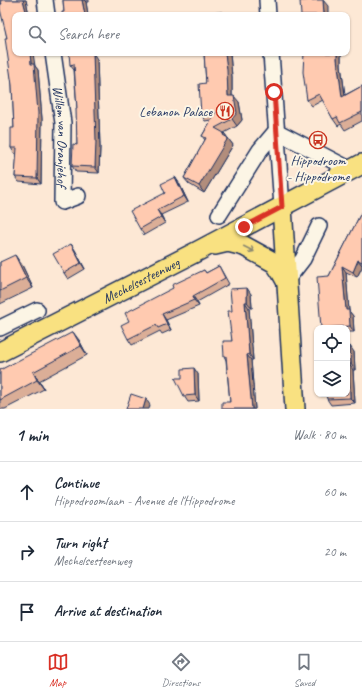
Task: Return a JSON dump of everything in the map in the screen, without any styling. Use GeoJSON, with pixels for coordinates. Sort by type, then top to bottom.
{"type":"FeatureCollection","features":[{"type":"Feature","properties":{"kind":"main road","name":"Mechelsesteenweg"},"geometry":{"type":"LineString","coordinates":[[0,352],[198,251],[356,167]]}},
{"type":"Feature","properties":{"kind":"main road"},"geometry":{"type":"LineString","coordinates":[[282,207],[295,409]]}},
{"type":"Feature","properties":{"kind":"main road"},"geometry":{"type":"LineString","coordinates":[[198,251],[222,243],[228,242],[238,244],[275,263],[286,281]]}},
{"type":"Feature","properties":{"kind":"street"},"geometry":{"type":"LineString","coordinates":[[45,0],[47,12]]}},
{"type":"Feature","properties":{"kind":"street"},"geometry":{"type":"LineString","coordinates":[[267,0],[268,12]]}},
{"type":"Feature","properties":{"kind":"street","name":"Willem van Oranjehof"},"geometry":{"type":"LineString","coordinates":[[53,56],[63,122],[62,202],[78,196]]}},
{"type":"Feature","properties":{"kind":"street"},"geometry":{"type":"LineString","coordinates":[[271,56],[282,207]]}},
{"type":"Feature","properties":{"kind":"street"},"geometry":{"type":"LineString","coordinates":[[276,130],[300,144],[356,167]]}},
{"type":"Feature","properties":{"kind":"street"},"geometry":{"type":"LineString","coordinates":[[219,215],[260,150],[276,130]]}},
{"type":"Feature","properties":{"kind":"street"},"geometry":{"type":"LineString","coordinates":[[286,281],[303,259],[319,226]]}},
{"type":"Feature","properties":{"kind":"street"},"geometry":{"type":"LineString","coordinates":[[0,328],[37,310]]}},
{"type":"Feature","properties":{"kind":"building"},"geometry":{"type":"Polygon","coordinates":[[[0,0],[23,0],[26,12],[12,12],[12,56],[30,56],[31,64],[34,64],[38,113],[37,178],[15,177],[17,148],[11,148],[11,128],[14,128],[12,85],[5,38],[7,38],[0,9],[0,4],[2,4],[0,0]]]}},
{"type":"Feature","properties":{"kind":"building"},"geometry":{"type":"Polygon","coordinates":[[[63,0],[82,0],[84,12],[64,12],[63,0]]]}},
{"type":"Feature","properties":{"kind":"building"},"geometry":{"type":"Polygon","coordinates":[[[323,0],[324,12],[301,12],[300,1],[323,0]]]}},
{"type":"Feature","properties":{"kind":"building"},"geometry":{"type":"Polygon","coordinates":[[[69,56],[93,56],[96,141],[95,167],[72,166],[73,144],[77,145],[77,109],[74,64],[70,65],[69,56]]]}},
{"type":"Feature","properties":{"kind":"building"},"geometry":{"type":"Polygon","coordinates":[[[204,56],[225,56],[228,96],[234,96],[237,113],[232,119],[215,128],[224,133],[223,135],[228,138],[199,186],[184,178],[206,138],[202,136],[216,112],[201,114],[199,84],[206,83],[204,56]]]}},
{"type":"Feature","properties":{"kind":"building"},"geometry":{"type":"Polygon","coordinates":[[[304,56],[337,56],[342,97],[362,86],[362,112],[340,123],[337,117],[333,119],[319,94],[307,100],[303,72],[304,56]]]}},
{"type":"Feature","properties":{"kind":"building"},"geometry":{"type":"Polygon","coordinates":[[[175,177],[184,196],[157,210],[161,217],[140,229],[130,211],[165,193],[161,184],[175,177]]]}},
{"type":"Feature","properties":{"kind":"building"},"geometry":{"type":"Polygon","coordinates":[[[362,211],[362,262],[358,260],[353,272],[342,266],[346,310],[349,310],[350,325],[321,325],[317,277],[329,276],[362,211]]]}},
{"type":"Feature","properties":{"kind":"building"},"geometry":{"type":"Polygon","coordinates":[[[71,244],[81,263],[64,273],[53,254],[71,244]]]}},
{"type":"Feature","properties":{"kind":"building"},"geometry":{"type":"Polygon","coordinates":[[[15,255],[26,278],[0,291],[0,262],[15,255]]]}},
{"type":"Feature","properties":{"kind":"building"},"geometry":{"type":"Polygon","coordinates":[[[219,266],[225,278],[193,296],[194,300],[162,314],[167,324],[158,328],[156,325],[128,339],[121,325],[129,321],[125,313],[173,288],[172,285],[204,270],[206,273],[219,266]]]}},
{"type":"Feature","properties":{"kind":"building"},"geometry":{"type":"Polygon","coordinates":[[[247,288],[247,302],[245,302],[249,354],[247,355],[252,409],[222,409],[222,402],[230,402],[226,356],[224,356],[223,341],[232,341],[228,311],[232,311],[230,289],[247,288]]]}},
{"type":"Feature","properties":{"kind":"building"},"geometry":{"type":"Polygon","coordinates":[[[73,332],[81,346],[33,372],[37,380],[0,400],[0,370],[73,332]]]}},
{"type":"Feature","properties":{"kind":"building"},"geometry":{"type":"Polygon","coordinates":[[[194,368],[195,395],[184,396],[175,378],[182,378],[182,369],[194,368]]]}},
{"type":"Feature","properties":{"kind":"building"},"geometry":{"type":"Polygon","coordinates":[[[131,394],[146,399],[143,409],[126,409],[131,394]]]}},
{"type":"Feature","properties":{"kind":"building"},"geometry":{"type":"Polygon","coordinates":[[[327,397],[350,397],[350,398],[327,399],[327,397]]]}},
{"type":"Feature","properties":{"kind":"place","name":"Lebanon Palace"},"geometry":{"type":"Point","coordinates":[225,111]}},
{"type":"Feature","properties":{"kind":"place","name":"Hippodroom - Hippodrome"},"geometry":{"type":"Point","coordinates":[318,140]}},
{"type":"Feature","properties":{"kind":"route"},"geometry":{"type":"LineString","coordinates":[[244,227],[282,207],[274,92]]}}]}
